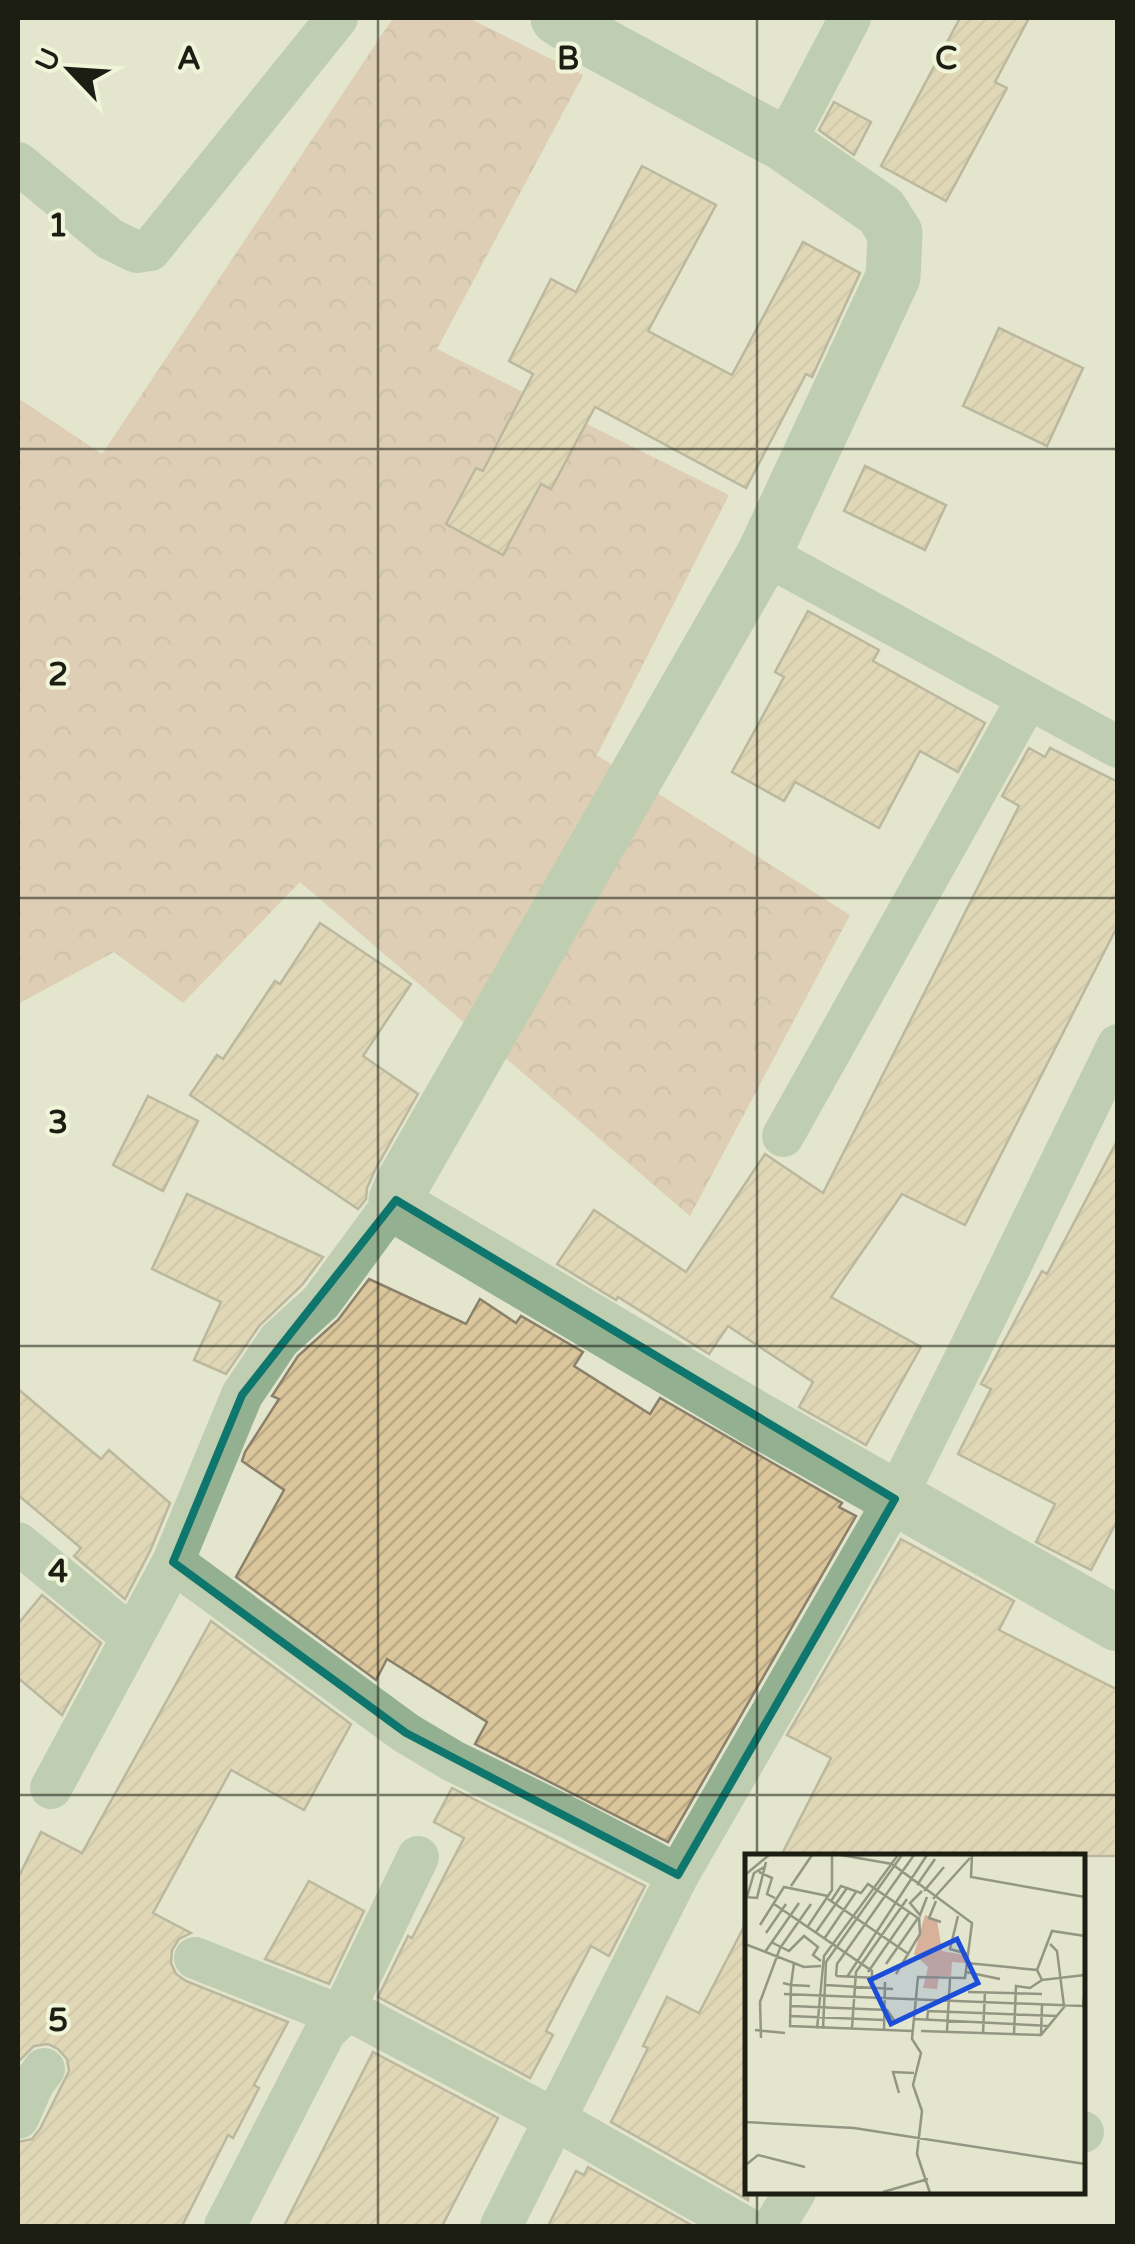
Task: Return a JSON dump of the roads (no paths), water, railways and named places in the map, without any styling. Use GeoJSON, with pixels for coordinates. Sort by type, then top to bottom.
{"type":"FeatureCollection","features":[{"type":"Feature","properties":{"kind":"street"},"geometry":{"type":"LineString","coordinates":[[18,163],[110,239],[137,252],[150,250],[338,18]]}},
{"type":"Feature","properties":{"kind":"street"},"geometry":{"type":"LineString","coordinates":[[784,144],[850,18]]}},
{"type":"Feature","properties":{"kind":"street"},"geometry":{"type":"LineString","coordinates":[[51,1788],[173,1562],[242,1396],[279,1340],[321,1302],[396,1200],[764,554],[893,277],[894,234],[880,212],[784,144],[590,26]]}},
{"type":"Feature","properties":{"kind":"street"},"geometry":{"type":"LineString","coordinates":[[764,554],[1118,747]]}},
{"type":"Feature","properties":{"kind":"street"},"geometry":{"type":"LineString","coordinates":[[783,1136],[1028,698]]}},
{"type":"Feature","properties":{"kind":"street"},"geometry":{"type":"LineString","coordinates":[[501,2226],[678,1875],[894,1499],[1118,1046]]}},
{"type":"Feature","properties":{"kind":"street"},"geometry":{"type":"LineString","coordinates":[[396,1200],[408,1212],[894,1499],[1118,1624]]}},
{"type":"Feature","properties":{"kind":"street"},"geometry":{"type":"LineString","coordinates":[[18,1543],[131,1636]]}},
{"type":"Feature","properties":{"kind":"street"},"geometry":{"type":"LineString","coordinates":[[173,1562],[406,1733],[453,1761],[678,1875]]}},
{"type":"Feature","properties":{"kind":"street"},"geometry":{"type":"LineString","coordinates":[[226,2226],[325,2032],[340,2016],[418,1856]]}},
{"type":"Feature","properties":{"kind":"street"},"geometry":{"type":"LineString","coordinates":[[195,1958],[340,2016],[356,2014],[556,2120],[742,2226]]}},
{"type":"Feature","properties":{"kind":"street"},"geometry":{"type":"LineString","coordinates":[[18,2118],[44,2069]]}},
{"type":"Feature","properties":{"kind":"street"},"geometry":{"type":"LineString","coordinates":[[774,2226],[794,2194]]}}]}
